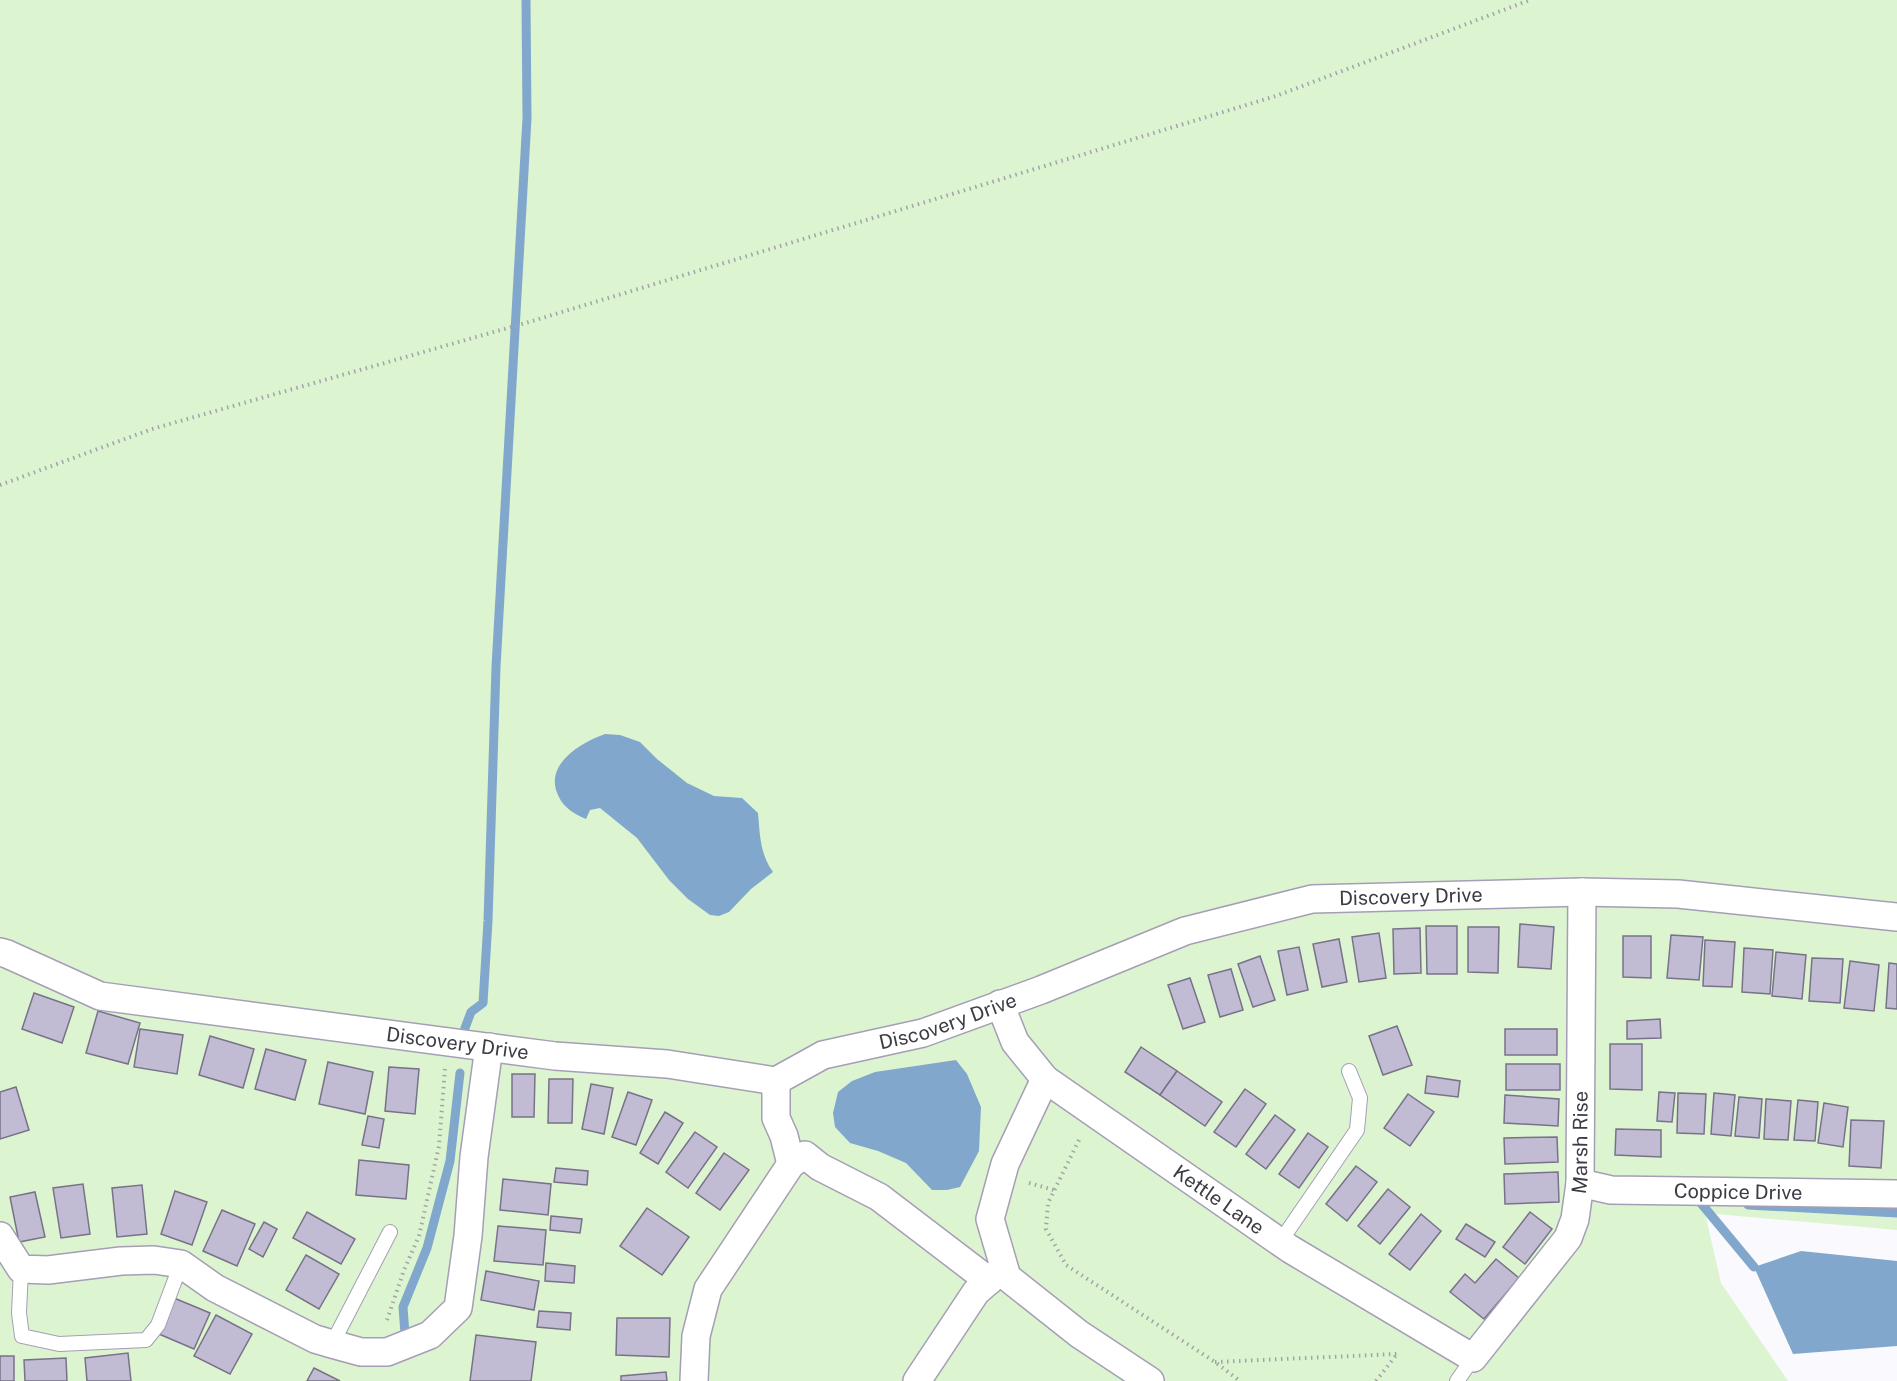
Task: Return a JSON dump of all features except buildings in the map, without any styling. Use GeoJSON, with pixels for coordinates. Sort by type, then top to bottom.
{"type":"FeatureCollection","features":[{"type":"Feature","properties":{"kind":"street","name":"Discovery Drive"},"geometry":{"type":"LineString","coordinates":[[0,952],[100,996],[555,1056],[667,1064],[776,1081],[823,1055],[923,1033],[1041,990],[1185,931],[1312,898],[1582,892],[1678,894],[1897,917]]}},
{"type":"Feature","properties":{"kind":"street","name":"Marsh Rise"},"geometry":{"type":"LineString","coordinates":[[1473,1358],[1568,1238],[1575,1219],[1580,1184],[1582,892]]}},
{"type":"Feature","properties":{"kind":"street","name":"Kettle Lane"},"geometry":{"type":"LineString","coordinates":[[1000,1004],[1015,1042],[1045,1079],[1280,1242],[1473,1358]]}},
{"type":"Feature","properties":{"kind":"street"},"geometry":{"type":"LineString","coordinates":[[0,1236],[21,1269],[48,1270],[122,1261],[154,1260],[181,1264],[214,1288],[315,1339],[360,1352],[387,1352],[430,1335],[458,1308],[468,1236],[474,1157],[489,1047]]}},
{"type":"Feature","properties":{"kind":"street"},"geometry":{"type":"LineString","coordinates":[[997,1274],[990,1219],[1005,1164],[1045,1079]]}},
{"type":"Feature","properties":{"kind":"street"},"geometry":{"type":"LineString","coordinates":[[776,1081],[776,1118],[784,1136],[791,1164]]}},
{"type":"Feature","properties":{"kind":"street"},"geometry":{"type":"LineString","coordinates":[[694,1381],[696,1336],[708,1289],[791,1164],[805,1155],[820,1167],[879,1197],[997,1274],[1007,1277],[1079,1334],[1150,1381]]}},
{"type":"Feature","properties":{"kind":"street","name":"Coppice Drive"},"geometry":{"type":"LineString","coordinates":[[1580,1184],[1611,1190],[1897,1194]]}},
{"type":"Feature","properties":{"kind":"street"},"geometry":{"type":"LineString","coordinates":[[917,1381],[976,1292],[997,1274]]}},
{"type":"Feature","properties":{"kind":"lane"},"geometry":{"type":"LineString","coordinates":[[1280,1242],[1357,1130],[1360,1098],[1349,1071]]}},
{"type":"Feature","properties":{"kind":"lane"},"geometry":{"type":"LineString","coordinates":[[332,1344],[390,1232]]}},
{"type":"Feature","properties":{"kind":"lane"},"geometry":{"type":"LineString","coordinates":[[21,1269],[19,1313],[22,1336],[59,1344],[146,1340],[158,1325],[181,1264]]}},
{"type":"Feature","properties":{"kind":"lane"},"geometry":{"type":"LineString","coordinates":[[1458,1381],[1473,1358]]}},
{"type":"Feature","properties":{"kind":"path"},"geometry":{"type":"LineString","coordinates":[[0,485],[152,429],[529,322],[1276,96],[1530,0]]}},
{"type":"Feature","properties":{"kind":"path"},"geometry":{"type":"LineString","coordinates":[[387,1352],[387,1318],[419,1236],[439,1146],[445,1081],[445,1042]]}},
{"type":"Feature","properties":{"kind":"path"},"geometry":{"type":"LineString","coordinates":[[1093,1113],[1048,1203],[1046,1229],[1066,1265],[1215,1362],[1240,1381]]}},
{"type":"Feature","properties":{"kind":"path"},"geometry":{"type":"LineString","coordinates":[[1376,1381],[1421,1327]]}},
{"type":"Feature","properties":{"kind":"path"},"geometry":{"type":"LineString","coordinates":[[1215,1362],[1397,1354]]}},
{"type":"Feature","properties":{"kind":"green space"},"geometry":{"type":"Polygon","coordinates":[[[0,0],[1897,0],[1897,1230],[1705,1213],[1721,1283],[1788,1381],[0,1381],[0,0]]]}},
{"type":"Feature","properties":{"kind":"water"},"geometry":{"type":"Polygon","coordinates":[[[605,734],[620,735],[640,742],[687,783],[714,796],[742,798],[758,813],[763,851],[773,872],[751,889],[729,912],[719,916],[710,915],[688,899],[669,880],[637,838],[600,808],[590,810],[586,819],[568,808],[556,790],[557,770],[569,754],[605,734]]]}},
{"type":"Feature","properties":{"kind":"water"},"geometry":{"type":"Polygon","coordinates":[[[956,1060],[967,1074],[981,1107],[979,1151],[960,1187],[932,1190],[906,1163],[878,1151],[850,1143],[835,1127],[833,1113],[838,1092],[852,1081],[875,1072],[956,1060]]]}},
{"type":"Feature","properties":{"kind":"water"},"geometry":{"type":"Polygon","coordinates":[[[1801,1251],[1897,1261],[1897,1346],[1793,1354],[1754,1267],[1801,1251]]]}},
{"type":"Feature","properties":{"kind":"waterway"},"geometry":{"type":"LineString","coordinates":[[465,1028],[471,1012],[483,1003],[488,921],[496,667],[527,118],[526,0]]}},
{"type":"Feature","properties":{"kind":"waterway"},"geometry":{"type":"LineString","coordinates":[[405,1334],[403,1307],[427,1248],[450,1161],[460,1073]]}},
{"type":"Feature","properties":{"kind":"waterway"},"geometry":{"type":"LineString","coordinates":[[1707,1203],[1700,1202],[1754,1267]]}},
{"type":"Feature","properties":{"kind":"waterway"},"geometry":{"type":"LineString","coordinates":[[1748,1205],[1897,1213]]}}]}
